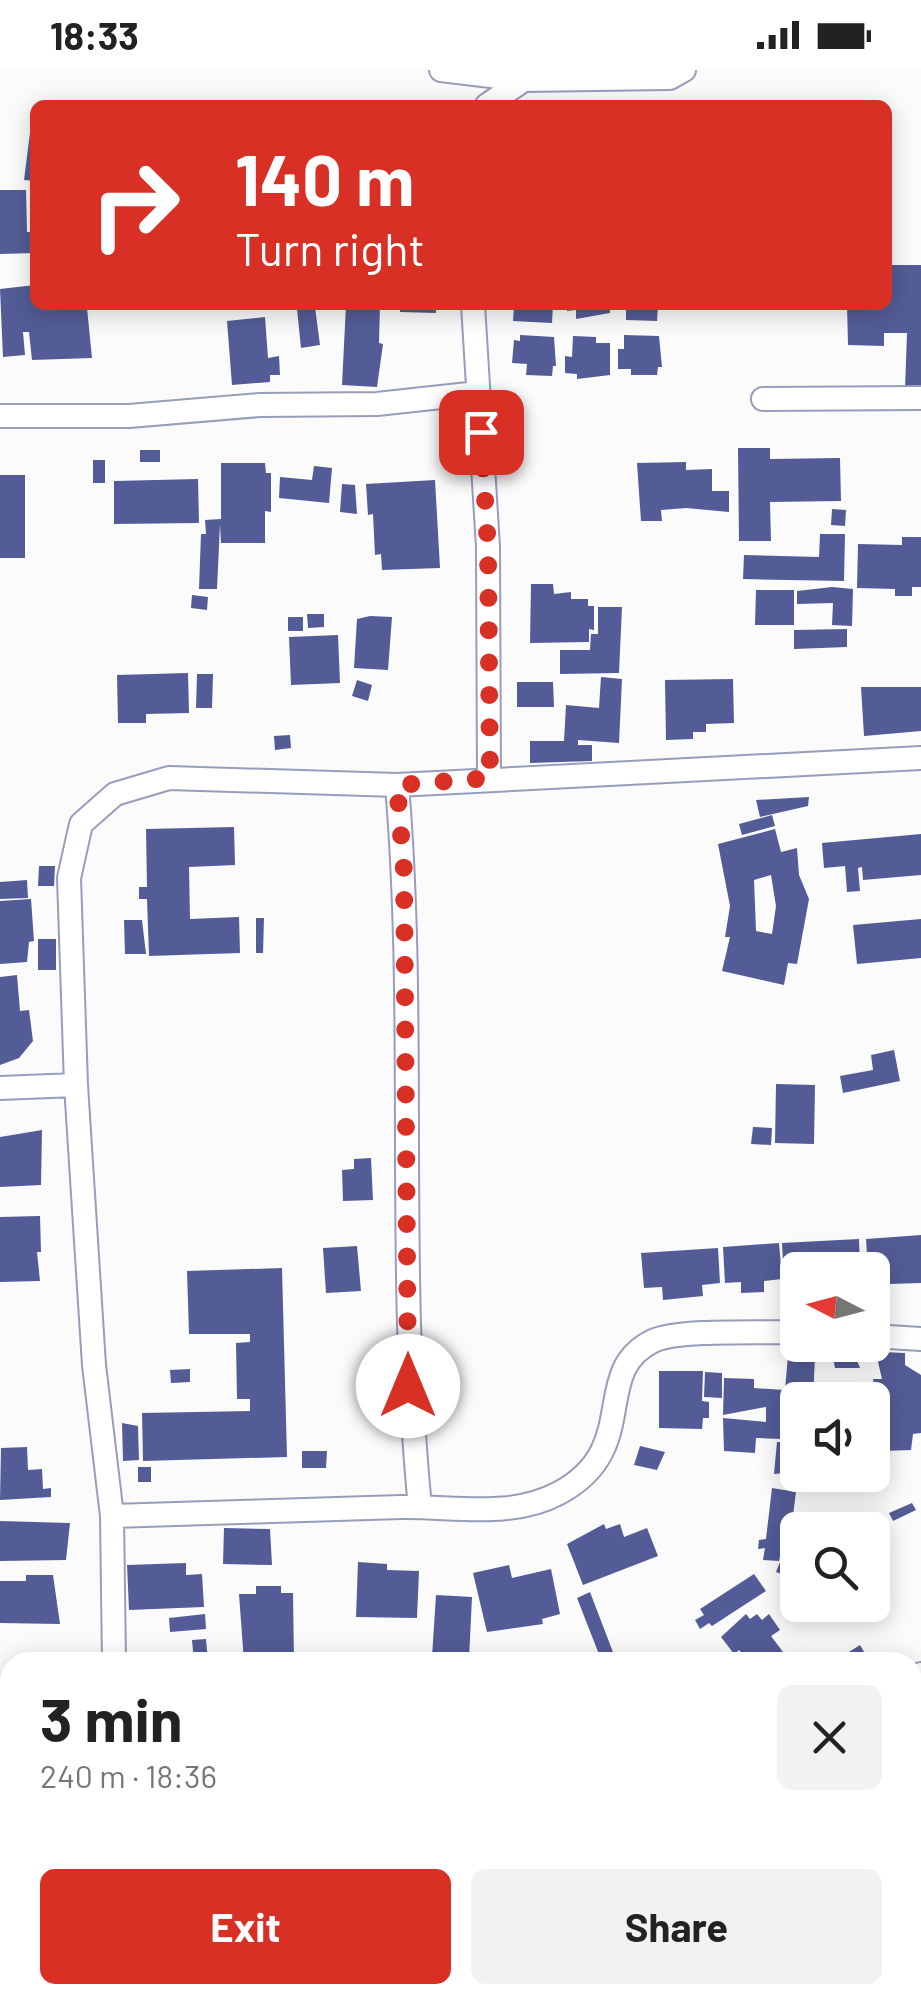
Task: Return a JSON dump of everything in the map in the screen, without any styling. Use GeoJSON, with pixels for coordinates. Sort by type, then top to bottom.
{"type":"FeatureCollection","features":[{"type":"Feature","properties":{"kind":"street"},"geometry":{"type":"LineString","coordinates":[[441,70],[524,80],[670,78],[684,70]]}},
{"type":"Feature","properties":{"kind":"street"},"geometry":{"type":"LineString","coordinates":[[494,100],[524,80]]}},
{"type":"Feature","properties":{"kind":"street"},"geometry":{"type":"LineString","coordinates":[[473,310],[488,548],[490,778]]}},
{"type":"Feature","properties":{"kind":"street"},"geometry":{"type":"LineString","coordinates":[[0,416],[129,416],[260,406],[376,404],[478,393]]}},
{"type":"Feature","properties":{"kind":"street"},"geometry":{"type":"LineString","coordinates":[[763,399],[921,398]]}},
{"type":"Feature","properties":{"kind":"street"},"geometry":{"type":"LineString","coordinates":[[114,1652],[112,1516],[94,1365],[76,1085],[69,878],[81,824],[115,794],[170,778],[397,785],[921,758]]}},
{"type":"Feature","properties":{"kind":"street"},"geometry":{"type":"LineString","coordinates":[[397,785],[404,871],[408,1386],[420,1507]]}},
{"type":"Feature","properties":{"kind":"street"},"geometry":{"type":"LineString","coordinates":[[0,1088],[76,1085]]}},
{"type":"Feature","properties":{"kind":"street"},"geometry":{"type":"LineString","coordinates":[[112,1516],[420,1507],[513,1509],[558,1494],[591,1471],[612,1438],[617,1382],[632,1355],[656,1339],[780,1333]]}},
{"type":"Feature","properties":{"kind":"street"},"geometry":{"type":"LineString","coordinates":[[890,1337],[921,1339]]}},
{"type":"Feature","properties":{"kind":"building"},"geometry":{"type":"Polygon","coordinates":[[[30,133],[30,181],[24,180],[30,133]]]}},
{"type":"Feature","properties":{"kind":"building"},"geometry":{"type":"Polygon","coordinates":[[[0,190],[26,190],[30,253],[0,254],[0,190]]]}},
{"type":"Feature","properties":{"kind":"building"},"geometry":{"type":"Polygon","coordinates":[[[892,265],[921,265],[921,390],[905,390],[907,333],[884,333],[884,346],[848,345],[847,310],[892,310],[892,265]]]}},
{"type":"Feature","properties":{"kind":"building"},"geometry":{"type":"Polygon","coordinates":[[[30,286],[30,310],[87,310],[92,358],[32,360],[29,332],[23,332],[25,355],[3,357],[0,289],[30,286]]]}},
{"type":"Feature","properties":{"kind":"building"},"geometry":{"type":"Polygon","coordinates":[[[297,310],[315,310],[320,345],[301,348],[297,310]]]}},
{"type":"Feature","properties":{"kind":"building"},"geometry":{"type":"Polygon","coordinates":[[[346,310],[380,310],[379,343],[383,344],[377,387],[342,385],[346,310]]]}},
{"type":"Feature","properties":{"kind":"building"},"geometry":{"type":"Polygon","coordinates":[[[400,310],[436,310],[436,313],[400,310]]]}},
{"type":"Feature","properties":{"kind":"building"},"geometry":{"type":"Polygon","coordinates":[[[514,310],[553,310],[552,323],[513,321],[514,310]]]}},
{"type":"Feature","properties":{"kind":"building"},"geometry":{"type":"Polygon","coordinates":[[[576,310],[610,310],[610,313],[576,319],[576,310]]]}},
{"type":"Feature","properties":{"kind":"building"},"geometry":{"type":"Polygon","coordinates":[[[626,310],[658,310],[657,321],[626,320],[626,310]]]}},
{"type":"Feature","properties":{"kind":"building"},"geometry":{"type":"Polygon","coordinates":[[[265,317],[268,358],[279,356],[280,375],[270,375],[270,382],[232,385],[227,321],[265,317]]]}},
{"type":"Feature","properties":{"kind":"building"},"geometry":{"type":"Polygon","coordinates":[[[520,335],[554,337],[556,366],[552,376],[526,375],[527,364],[512,363],[514,340],[520,341],[520,335]]]}},
{"type":"Feature","properties":{"kind":"building"},"geometry":{"type":"Polygon","coordinates":[[[624,335],[659,336],[662,367],[658,367],[657,375],[631,375],[631,369],[618,369],[618,349],[624,349],[624,335]]]}},
{"type":"Feature","properties":{"kind":"building"},"geometry":{"type":"Polygon","coordinates":[[[573,336],[596,337],[596,343],[610,343],[610,375],[577,379],[577,374],[565,373],[565,356],[572,357],[573,336]]]}},
{"type":"Feature","properties":{"kind":"building"},"geometry":{"type":"Polygon","coordinates":[[[738,448],[770,448],[770,459],[840,458],[841,501],[770,502],[771,541],[739,541],[738,448]]]}},
{"type":"Feature","properties":{"kind":"building"},"geometry":{"type":"Polygon","coordinates":[[[140,450],[160,450],[160,462],[140,462],[140,450]]]}},
{"type":"Feature","properties":{"kind":"building"},"geometry":{"type":"Polygon","coordinates":[[[93,460],[105,460],[105,483],[93,483],[93,460]]]}},
{"type":"Feature","properties":{"kind":"building"},"geometry":{"type":"Polygon","coordinates":[[[686,462],[686,470],[712,469],[712,491],[729,491],[729,512],[661,510],[662,521],[641,521],[637,463],[686,462]]]}},
{"type":"Feature","properties":{"kind":"building"},"geometry":{"type":"Polygon","coordinates":[[[221,463],[265,463],[266,473],[271,473],[271,512],[265,511],[265,543],[221,543],[220,524],[217,589],[199,589],[205,520],[221,519],[221,463]]]}},
{"type":"Feature","properties":{"kind":"building"},"geometry":{"type":"Polygon","coordinates":[[[314,466],[332,468],[329,503],[279,498],[280,477],[312,480],[314,466]]]}},
{"type":"Feature","properties":{"kind":"building"},"geometry":{"type":"Polygon","coordinates":[[[0,475],[25,475],[25,558],[0,558],[0,475]]]}},
{"type":"Feature","properties":{"kind":"building"},"geometry":{"type":"Polygon","coordinates":[[[198,479],[199,523],[114,524],[114,481],[198,479]]]}},
{"type":"Feature","properties":{"kind":"building"},"geometry":{"type":"Polygon","coordinates":[[[435,480],[440,568],[382,570],[381,554],[375,555],[373,514],[368,515],[366,484],[435,480]]]}},
{"type":"Feature","properties":{"kind":"building"},"geometry":{"type":"Polygon","coordinates":[[[342,484],[355,485],[357,514],[340,512],[342,484]]]}},
{"type":"Feature","properties":{"kind":"building"},"geometry":{"type":"Polygon","coordinates":[[[832,509],[846,510],[845,526],[831,525],[832,509]]]}},
{"type":"Feature","properties":{"kind":"building"},"geometry":{"type":"Polygon","coordinates":[[[820,534],[845,534],[844,581],[743,579],[744,555],[819,557],[820,534]]]}},
{"type":"Feature","properties":{"kind":"building"},"geometry":{"type":"Polygon","coordinates":[[[902,537],[921,537],[921,587],[912,587],[912,596],[895,596],[895,589],[857,588],[858,544],[902,545],[902,537]]]}},
{"type":"Feature","properties":{"kind":"building"},"geometry":{"type":"Polygon","coordinates":[[[531,584],[553,584],[554,594],[571,592],[571,599],[588,599],[588,606],[594,606],[594,630],[589,629],[589,642],[530,643],[531,584]]]}},
{"type":"Feature","properties":{"kind":"building"},"geometry":{"type":"Polygon","coordinates":[[[853,589],[852,626],[832,625],[833,603],[797,604],[797,591],[853,589]]]}},
{"type":"Feature","properties":{"kind":"building"},"geometry":{"type":"Polygon","coordinates":[[[756,590],[794,590],[794,625],[755,625],[756,590]]]}},
{"type":"Feature","properties":{"kind":"building"},"geometry":{"type":"Polygon","coordinates":[[[192,595],[208,597],[207,610],[191,608],[192,595]]]}},
{"type":"Feature","properties":{"kind":"building"},"geometry":{"type":"Polygon","coordinates":[[[598,607],[622,607],[619,673],[560,674],[560,650],[590,650],[591,634],[598,634],[598,607]]]}},
{"type":"Feature","properties":{"kind":"building"},"geometry":{"type":"Polygon","coordinates":[[[307,614],[324,614],[324,627],[308,628],[307,614]]]}},
{"type":"Feature","properties":{"kind":"building"},"geometry":{"type":"Polygon","coordinates":[[[288,617],[303,617],[303,631],[288,631],[288,617]]]}},
{"type":"Feature","properties":{"kind":"building"},"geometry":{"type":"Polygon","coordinates":[[[392,617],[388,670],[354,668],[357,619],[392,617]]]}},
{"type":"Feature","properties":{"kind":"building"},"geometry":{"type":"Polygon","coordinates":[[[847,629],[847,647],[794,649],[794,630],[847,629]]]}},
{"type":"Feature","properties":{"kind":"building"},"geometry":{"type":"Polygon","coordinates":[[[338,635],[340,683],[291,685],[289,637],[338,635]]]}},
{"type":"Feature","properties":{"kind":"building"},"geometry":{"type":"Polygon","coordinates":[[[188,673],[189,713],[146,714],[146,723],[118,723],[117,675],[188,673]]]}},
{"type":"Feature","properties":{"kind":"building"},"geometry":{"type":"Polygon","coordinates":[[[197,674],[213,674],[212,708],[196,708],[197,674]]]}},
{"type":"Feature","properties":{"kind":"building"},"geometry":{"type":"Polygon","coordinates":[[[601,677],[622,679],[619,743],[578,740],[578,745],[592,745],[592,761],[530,763],[530,741],[564,741],[566,705],[599,708],[601,677]]]}},
{"type":"Feature","properties":{"kind":"building"},"geometry":{"type":"Polygon","coordinates":[[[733,679],[734,723],[706,724],[706,732],[693,732],[693,739],[666,740],[665,680],[733,679]]]}},
{"type":"Feature","properties":{"kind":"building"},"geometry":{"type":"Polygon","coordinates":[[[357,680],[372,685],[368,701],[352,696],[357,680]]]}},
{"type":"Feature","properties":{"kind":"building"},"geometry":{"type":"Polygon","coordinates":[[[517,682],[553,682],[554,707],[517,707],[517,682]]]}},
{"type":"Feature","properties":{"kind":"building"},"geometry":{"type":"Polygon","coordinates":[[[861,687],[921,687],[921,731],[864,736],[861,687]]]}},
{"type":"Feature","properties":{"kind":"building"},"geometry":{"type":"Polygon","coordinates":[[[290,735],[291,748],[275,750],[274,736],[290,735]]]}},
{"type":"Feature","properties":{"kind":"building"},"geometry":{"type":"Polygon","coordinates":[[[809,797],[808,806],[760,817],[756,800],[809,797]]]}},
{"type":"Feature","properties":{"kind":"building"},"geometry":{"type":"Polygon","coordinates":[[[772,815],[775,826],[742,835],[739,824],[772,815]]]}},
{"type":"Feature","properties":{"kind":"building"},"geometry":{"type":"Polygon","coordinates":[[[234,827],[235,865],[189,867],[190,919],[239,917],[240,953],[149,956],[147,899],[139,899],[139,887],[147,887],[146,829],[234,827]]]}},
{"type":"Feature","properties":{"kind":"building"},"geometry":{"type":"Polygon","coordinates":[[[775,829],[781,852],[797,848],[799,875],[809,899],[797,964],[788,963],[784,985],[722,971],[730,937],[725,937],[730,906],[718,844],[775,829]],[[771,875],[754,880],[756,931],[772,934],[776,906],[771,875]]]}},
{"type":"Feature","properties":{"kind":"building"},"geometry":{"type":"Polygon","coordinates":[[[921,834],[921,875],[863,880],[862,867],[858,868],[860,891],[847,892],[845,866],[824,868],[822,843],[921,834]]]}},
{"type":"Feature","properties":{"kind":"building"},"geometry":{"type":"Polygon","coordinates":[[[39,866],[55,866],[54,886],[38,886],[39,866]]]}},
{"type":"Feature","properties":{"kind":"building"},"geometry":{"type":"Polygon","coordinates":[[[27,880],[28,898],[0,899],[0,882],[27,880]]]}},
{"type":"Feature","properties":{"kind":"building"},"geometry":{"type":"Polygon","coordinates":[[[31,899],[34,941],[29,942],[27,962],[0,964],[0,901],[31,899]]]}},
{"type":"Feature","properties":{"kind":"building"},"geometry":{"type":"Polygon","coordinates":[[[256,918],[264,918],[263,953],[256,953],[256,918]]]}},
{"type":"Feature","properties":{"kind":"building"},"geometry":{"type":"Polygon","coordinates":[[[921,919],[921,958],[857,964],[853,925],[921,919]]]}},
{"type":"Feature","properties":{"kind":"building"},"geometry":{"type":"Polygon","coordinates":[[[124,920],[142,920],[146,954],[125,954],[124,920]]]}},
{"type":"Feature","properties":{"kind":"building"},"geometry":{"type":"Polygon","coordinates":[[[38,939],[56,939],[56,970],[38,970],[38,939]]]}},
{"type":"Feature","properties":{"kind":"building"},"geometry":{"type":"Polygon","coordinates":[[[17,975],[20,1011],[29,1010],[33,1041],[19,1058],[0,1065],[0,977],[17,975]]]}},
{"type":"Feature","properties":{"kind":"building"},"geometry":{"type":"Polygon","coordinates":[[[894,1050],[900,1081],[843,1093],[840,1076],[873,1070],[871,1055],[894,1050]]]}},
{"type":"Feature","properties":{"kind":"building"},"geometry":{"type":"Polygon","coordinates":[[[776,1084],[815,1085],[814,1144],[775,1143],[776,1084]]]}},
{"type":"Feature","properties":{"kind":"building"},"geometry":{"type":"Polygon","coordinates":[[[753,1127],[772,1128],[771,1145],[751,1144],[753,1127]]]}},
{"type":"Feature","properties":{"kind":"building"},"geometry":{"type":"Polygon","coordinates":[[[42,1130],[41,1185],[0,1187],[0,1137],[42,1130]]]}},
{"type":"Feature","properties":{"kind":"building"},"geometry":{"type":"Polygon","coordinates":[[[371,1158],[373,1200],[343,1201],[342,1170],[354,1169],[354,1159],[371,1158]]]}},
{"type":"Feature","properties":{"kind":"building"},"geometry":{"type":"Polygon","coordinates":[[[40,1216],[40,1281],[0,1282],[0,1217],[40,1216]]]}},
{"type":"Feature","properties":{"kind":"building"},"geometry":{"type":"Polygon","coordinates":[[[921,1235],[921,1283],[890,1284],[890,1252],[867,1252],[866,1239],[921,1235]]]}},
{"type":"Feature","properties":{"kind":"building"},"geometry":{"type":"Polygon","coordinates":[[[859,1239],[859,1252],[782,1252],[782,1243],[859,1239]]]}},
{"type":"Feature","properties":{"kind":"building"},"geometry":{"type":"Polygon","coordinates":[[[779,1243],[780,1279],[764,1281],[764,1292],[741,1293],[741,1282],[725,1283],[723,1247],[779,1243]]]}},
{"type":"Feature","properties":{"kind":"building"},"geometry":{"type":"Polygon","coordinates":[[[357,1246],[361,1291],[326,1293],[323,1248],[357,1246]]]}},
{"type":"Feature","properties":{"kind":"building"},"geometry":{"type":"Polygon","coordinates":[[[718,1248],[720,1283],[702,1285],[703,1296],[663,1300],[662,1287],[644,1288],[641,1253],[718,1248]]]}},
{"type":"Feature","properties":{"kind":"building"},"geometry":{"type":"Polygon","coordinates":[[[282,1268],[287,1457],[143,1461],[142,1413],[250,1411],[250,1399],[237,1399],[236,1343],[250,1342],[250,1334],[189,1334],[187,1271],[282,1268]]]}},
{"type":"Feature","properties":{"kind":"building"},"geometry":{"type":"Polygon","coordinates":[[[890,1352],[905,1353],[905,1365],[921,1375],[921,1433],[913,1434],[911,1450],[890,1451],[890,1382],[873,1379],[882,1379],[878,1362],[890,1362],[890,1352]]]}},
{"type":"Feature","properties":{"kind":"building"},"geometry":{"type":"Polygon","coordinates":[[[787,1362],[815,1362],[814,1382],[786,1382],[787,1362]]]}},
{"type":"Feature","properties":{"kind":"building"},"geometry":{"type":"Polygon","coordinates":[[[834,1362],[858,1362],[860,1368],[835,1368],[834,1362]]]}},
{"type":"Feature","properties":{"kind":"building"},"geometry":{"type":"Polygon","coordinates":[[[190,1369],[190,1382],[171,1383],[170,1370],[190,1369]]]}},
{"type":"Feature","properties":{"kind":"building"},"geometry":{"type":"Polygon","coordinates":[[[659,1371],[703,1371],[702,1401],[709,1402],[709,1418],[703,1418],[702,1429],[659,1428],[659,1371]]]}},
{"type":"Feature","properties":{"kind":"building"},"geometry":{"type":"Polygon","coordinates":[[[705,1372],[722,1373],[722,1398],[704,1397],[705,1372]]]}},
{"type":"Feature","properties":{"kind":"building"},"geometry":{"type":"Polygon","coordinates":[[[724,1378],[754,1379],[754,1388],[780,1390],[780,1439],[756,1438],[755,1453],[724,1451],[723,1418],[766,1422],[766,1407],[723,1415],[724,1378]]]}},
{"type":"Feature","properties":{"kind":"building"},"geometry":{"type":"Polygon","coordinates":[[[122,1423],[138,1426],[139,1460],[123,1461],[122,1423]]]}},
{"type":"Feature","properties":{"kind":"building"},"geometry":{"type":"Polygon","coordinates":[[[777,1442],[780,1474],[774,1474],[777,1442]]]}},
{"type":"Feature","properties":{"kind":"building"},"geometry":{"type":"Polygon","coordinates":[[[640,1446],[665,1452],[657,1470],[634,1465],[640,1446]]]}},
{"type":"Feature","properties":{"kind":"building"},"geometry":{"type":"Polygon","coordinates":[[[27,1447],[28,1470],[42,1469],[43,1489],[51,1488],[51,1497],[0,1500],[1,1448],[27,1447]]]}},
{"type":"Feature","properties":{"kind":"building"},"geometry":{"type":"Polygon","coordinates":[[[302,1451],[327,1451],[326,1468],[302,1468],[302,1451]]]}},
{"type":"Feature","properties":{"kind":"building"},"geometry":{"type":"Polygon","coordinates":[[[138,1467],[151,1467],[151,1482],[138,1482],[138,1467]]]}},
{"type":"Feature","properties":{"kind":"building"},"geometry":{"type":"Polygon","coordinates":[[[772,1488],[796,1492],[793,1512],[780,1512],[779,1561],[763,1560],[765,1548],[758,1549],[759,1540],[766,1539],[772,1488]]]}},
{"type":"Feature","properties":{"kind":"building"},"geometry":{"type":"Polygon","coordinates":[[[912,1503],[916,1510],[893,1521],[890,1513],[912,1503]]]}},
{"type":"Feature","properties":{"kind":"building"},"geometry":{"type":"Polygon","coordinates":[[[0,1521],[70,1523],[66,1560],[0,1561],[0,1521]]]}},
{"type":"Feature","properties":{"kind":"building"},"geometry":{"type":"Polygon","coordinates":[[[604,1524],[606,1529],[620,1524],[624,1537],[647,1528],[658,1556],[583,1585],[567,1544],[604,1524]]]}},
{"type":"Feature","properties":{"kind":"building"},"geometry":{"type":"Polygon","coordinates":[[[224,1528],[270,1529],[272,1565],[223,1564],[224,1528]]]}},
{"type":"Feature","properties":{"kind":"building"},"geometry":{"type":"Polygon","coordinates":[[[358,1562],[387,1564],[387,1570],[419,1571],[417,1618],[356,1617],[358,1562]]]}},
{"type":"Feature","properties":{"kind":"building"},"geometry":{"type":"Polygon","coordinates":[[[186,1563],[186,1575],[202,1574],[204,1607],[129,1610],[127,1565],[186,1563]]]}},
{"type":"Feature","properties":{"kind":"building"},"geometry":{"type":"Polygon","coordinates":[[[509,1565],[512,1578],[551,1569],[560,1614],[542,1619],[543,1624],[487,1632],[473,1573],[509,1565]]]}},
{"type":"Feature","properties":{"kind":"building"},"geometry":{"type":"Polygon","coordinates":[[[754,1574],[766,1591],[712,1626],[709,1623],[700,1629],[695,1620],[704,1615],[700,1609],[754,1574]]]}},
{"type":"Feature","properties":{"kind":"building"},"geometry":{"type":"Polygon","coordinates":[[[26,1575],[53,1575],[60,1624],[0,1623],[0,1581],[26,1581],[26,1575]]]}},
{"type":"Feature","properties":{"kind":"building"},"geometry":{"type":"Polygon","coordinates":[[[256,1586],[281,1586],[281,1593],[293,1593],[294,1652],[243,1652],[239,1594],[256,1594],[256,1586]]]}},
{"type":"Feature","properties":{"kind":"building"},"geometry":{"type":"Polygon","coordinates":[[[590,1592],[613,1652],[598,1652],[577,1598],[590,1592]]]}},
{"type":"Feature","properties":{"kind":"building"},"geometry":{"type":"Polygon","coordinates":[[[436,1595],[472,1597],[469,1652],[432,1652],[436,1595]]]}},
{"type":"Feature","properties":{"kind":"building"},"geometry":{"type":"Polygon","coordinates":[[[205,1614],[206,1629],[170,1632],[169,1618],[205,1614]]]}},
{"type":"Feature","properties":{"kind":"building"},"geometry":{"type":"Polygon","coordinates":[[[746,1614],[750,1619],[757,1614],[762,1620],[769,1614],[780,1630],[771,1636],[783,1652],[732,1652],[721,1637],[746,1614]]]}},
{"type":"Feature","properties":{"kind":"building"},"geometry":{"type":"Polygon","coordinates":[[[206,1639],[207,1652],[193,1652],[192,1640],[206,1639]]]}},
{"type":"Feature","properties":{"kind":"route"},"geometry":{"type":"LineString","coordinates":[[408,1386],[404,871],[397,785],[490,778],[488,548],[481,432]]}}]}
